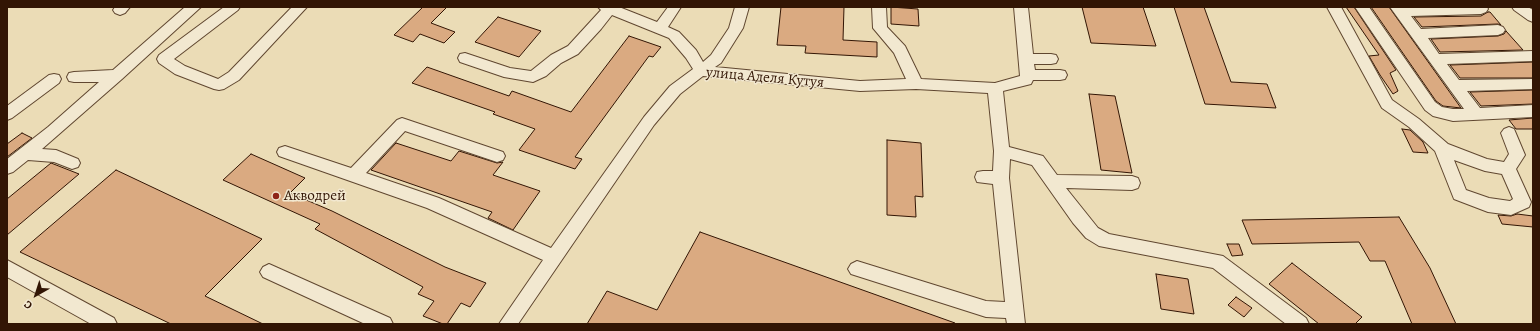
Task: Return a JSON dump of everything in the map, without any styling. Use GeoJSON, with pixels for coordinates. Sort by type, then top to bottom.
{"type":"FeatureCollection","features":[{"type":"Feature","properties":{"kind":"street"},"geometry":{"type":"LineString","coordinates":[[7,168],[53,131],[194,7]]}},
{"type":"Feature","properties":{"kind":"street"},"geometry":{"type":"LineString","coordinates":[[233,7],[164,59],[180,70],[219,85],[234,76],[300,7]]}},
{"type":"Feature","properties":{"kind":"street"},"geometry":{"type":"LineString","coordinates":[[465,58],[509,72],[533,77],[556,59],[573,50],[596,26],[607,8],[674,35],[691,54],[701,71],[716,59],[736,28],[742,7]]}},
{"type":"Feature","properties":{"kind":"street"},"geometry":{"type":"LineString","coordinates":[[879,7],[880,28],[900,50],[916,84]]}},
{"type":"Feature","properties":{"kind":"street"},"geometry":{"type":"LineString","coordinates":[[1021,7],[1028,75],[1060,76]]}},
{"type":"Feature","properties":{"kind":"street"},"geometry":{"type":"LineString","coordinates":[[1334,7],[1387,104],[1414,123],[1442,148],[1485,165],[1508,169]]}},
{"type":"Feature","properties":{"kind":"street"},"geometry":{"type":"LineString","coordinates":[[1362,7],[1430,106],[1438,112],[1453,115],[1533,111]]}},
{"type":"Feature","properties":{"kind":"street"},"geometry":{"type":"LineString","coordinates":[[1519,7],[1533,17]]}},
{"type":"Feature","properties":{"kind":"street"},"geometry":{"type":"LineString","coordinates":[[659,29],[675,8]]}},
{"type":"Feature","properties":{"kind":"street"},"geometry":{"type":"LineString","coordinates":[[1398,9],[1474,113]]}},
{"type":"Feature","properties":{"kind":"street"},"geometry":{"type":"LineString","coordinates":[[1398,9],[1481,9]]}},
{"type":"Feature","properties":{"kind":"street"},"geometry":{"type":"LineString","coordinates":[[1416,34],[1498,30]]}},
{"type":"Feature","properties":{"kind":"street"},"geometry":{"type":"LineString","coordinates":[[1435,59],[1533,56]]}},
{"type":"Feature","properties":{"kind":"street"},"geometry":{"type":"LineString","coordinates":[[1027,59],[1051,58]]}},
{"type":"Feature","properties":{"kind":"street","name":"улица Аделя Кутуя"},"geometry":{"type":"LineString","coordinates":[[508,324],[649,121],[675,90],[701,71],[860,86],[916,84],[995,88],[1026,80],[1028,75]]}},
{"type":"Feature","properties":{"kind":"street"},"geometry":{"type":"LineString","coordinates":[[74,77],[103,77],[117,75]]}},
{"type":"Feature","properties":{"kind":"street"},"geometry":{"type":"LineString","coordinates":[[7,114],[54,79]]}},
{"type":"Feature","properties":{"kind":"street"},"geometry":{"type":"LineString","coordinates":[[1455,86],[1533,84]]}},
{"type":"Feature","properties":{"kind":"street"},"geometry":{"type":"LineString","coordinates":[[857,269],[1016,317],[1001,178],[1002,151],[995,88]]}},
{"type":"Feature","properties":{"kind":"street"},"geometry":{"type":"LineString","coordinates":[[354,176],[402,124],[497,156]]}},
{"type":"Feature","properties":{"kind":"street"},"geometry":{"type":"LineString","coordinates":[[1508,169],[1517,155],[1509,134]]}},
{"type":"Feature","properties":{"kind":"street"},"geometry":{"type":"LineString","coordinates":[[1442,148],[1460,194],[1488,205],[1511,208],[1523,202],[1508,169]]}},
{"type":"Feature","properties":{"kind":"street"},"geometry":{"type":"LineString","coordinates":[[1002,151],[1037,160],[1079,218],[1092,233],[1104,241],[1217,262],[1300,324]]}},
{"type":"Feature","properties":{"kind":"street"},"geometry":{"type":"LineString","coordinates":[[284,152],[433,203],[517,241],[555,256]]}},
{"type":"Feature","properties":{"kind":"street"},"geometry":{"type":"LineString","coordinates":[[24,154],[56,156],[72,163]]}},
{"type":"Feature","properties":{"kind":"street"},"geometry":{"type":"LineString","coordinates":[[983,177],[1001,178]]}},
{"type":"Feature","properties":{"kind":"street"},"geometry":{"type":"LineString","coordinates":[[1052,181],[1132,183]]}},
{"type":"Feature","properties":{"kind":"street"},"geometry":{"type":"LineString","coordinates":[[7,268],[107,324]]}},
{"type":"Feature","properties":{"kind":"street"},"geometry":{"type":"LineString","coordinates":[[269,272],[384,324]]}},
{"type":"Feature","properties":{"kind":"building"},"geometry":{"type":"Polygon","coordinates":[[[423,7],[447,7],[431,23],[455,32],[444,43],[420,34],[413,42],[394,35],[423,7]]]}},
{"type":"Feature","properties":{"kind":"building"},"geometry":{"type":"Polygon","coordinates":[[[781,7],[844,7],[843,40],[877,42],[877,57],[805,53],[806,46],[777,45],[781,7]]]}},
{"type":"Feature","properties":{"kind":"building"},"geometry":{"type":"Polygon","coordinates":[[[891,7],[918,9],[919,26],[891,24],[891,7]]]}},
{"type":"Feature","properties":{"kind":"building"},"geometry":{"type":"Polygon","coordinates":[[[1082,7],[1143,7],[1156,46],[1091,43],[1082,7]]]}},
{"type":"Feature","properties":{"kind":"building"},"geometry":{"type":"Polygon","coordinates":[[[1174,7],[1204,7],[1231,82],[1267,84],[1276,108],[1205,104],[1174,7]]]}},
{"type":"Feature","properties":{"kind":"building"},"geometry":{"type":"Polygon","coordinates":[[[1346,7],[1354,7],[1396,70],[1390,73],[1398,91],[1393,94],[1369,56],[1379,55],[1346,7]]]}},
{"type":"Feature","properties":{"kind":"building"},"geometry":{"type":"Polygon","coordinates":[[[1371,7],[1389,7],[1461,108],[1443,106],[1436,101],[1371,7]]]}},
{"type":"Feature","properties":{"kind":"building"},"geometry":{"type":"Polygon","coordinates":[[[1490,12],[1501,25],[1422,27],[1414,17],[1481,16],[1490,12]]]}},
{"type":"Feature","properties":{"kind":"building"},"geometry":{"type":"Polygon","coordinates":[[[498,17],[541,31],[519,57],[475,42],[498,17]]]}},
{"type":"Feature","properties":{"kind":"building"},"geometry":{"type":"Polygon","coordinates":[[[1506,31],[1523,50],[1440,52],[1431,39],[1498,36],[1504,34],[1506,31]]]}},
{"type":"Feature","properties":{"kind":"building"},"geometry":{"type":"Polygon","coordinates":[[[629,36],[661,47],[653,57],[649,56],[575,157],[582,159],[575,169],[519,150],[535,129],[493,114],[495,112],[412,83],[427,67],[509,96],[512,91],[571,112],[629,36]]]}},
{"type":"Feature","properties":{"kind":"building"},"geometry":{"type":"Polygon","coordinates":[[[1533,62],[1533,78],[1460,78],[1450,65],[1533,62]]]}},
{"type":"Feature","properties":{"kind":"building"},"geometry":{"type":"Polygon","coordinates":[[[1533,90],[1533,104],[1481,106],[1470,92],[1533,90]]]}},
{"type":"Feature","properties":{"kind":"building"},"geometry":{"type":"Polygon","coordinates":[[[1089,94],[1115,96],[1132,173],[1101,170],[1089,94]]]}},
{"type":"Feature","properties":{"kind":"building"},"geometry":{"type":"Polygon","coordinates":[[[1533,118],[1533,129],[1516,129],[1509,120],[1533,118]]]}},
{"type":"Feature","properties":{"kind":"building"},"geometry":{"type":"Polygon","coordinates":[[[1402,129],[1410,130],[1423,142],[1428,153],[1413,152],[1402,129]]]}},
{"type":"Feature","properties":{"kind":"building"},"geometry":{"type":"Polygon","coordinates":[[[22,133],[32,138],[7,157],[7,144],[22,133]]]}},
{"type":"Feature","properties":{"kind":"building"},"geometry":{"type":"Polygon","coordinates":[[[887,140],[921,143],[923,197],[915,196],[916,217],[887,215],[887,140]]]}},
{"type":"Feature","properties":{"kind":"building"},"geometry":{"type":"Polygon","coordinates":[[[396,143],[451,161],[459,151],[497,163],[503,162],[493,175],[540,191],[513,230],[488,218],[492,212],[371,170],[396,143]]]}},
{"type":"Feature","properties":{"kind":"building"},"geometry":{"type":"Polygon","coordinates":[[[251,154],[305,178],[290,193],[332,211],[445,267],[486,283],[470,307],[461,303],[447,324],[443,324],[423,316],[434,301],[418,294],[423,287],[315,229],[320,224],[223,180],[251,154]]]}},
{"type":"Feature","properties":{"kind":"building"},"geometry":{"type":"Polygon","coordinates":[[[51,163],[79,174],[7,235],[7,199],[51,163]]]}},
{"type":"Feature","properties":{"kind":"building"},"geometry":{"type":"Polygon","coordinates":[[[116,170],[262,239],[205,296],[263,324],[171,324],[20,252],[116,170]]]}},
{"type":"Feature","properties":{"kind":"building"},"geometry":{"type":"Polygon","coordinates":[[[1517,214],[1533,216],[1533,227],[1502,224],[1498,215],[1511,216],[1517,214]]]}},
{"type":"Feature","properties":{"kind":"building"},"geometry":{"type":"Polygon","coordinates":[[[1399,217],[1430,268],[1456,324],[1412,324],[1385,261],[1370,261],[1359,242],[1252,244],[1242,220],[1399,217]]]}},
{"type":"Feature","properties":{"kind":"building"},"geometry":{"type":"Polygon","coordinates":[[[700,232],[955,323],[587,324],[607,291],[657,310],[700,232]]]}},
{"type":"Feature","properties":{"kind":"building"},"geometry":{"type":"Polygon","coordinates":[[[1227,244],[1239,244],[1243,255],[1232,256],[1227,244]]]}},
{"type":"Feature","properties":{"kind":"building"},"geometry":{"type":"Polygon","coordinates":[[[1292,263],[1362,317],[1355,324],[1319,324],[1269,284],[1292,263]]]}},
{"type":"Feature","properties":{"kind":"building"},"geometry":{"type":"Polygon","coordinates":[[[1156,274],[1188,279],[1194,314],[1161,309],[1156,274]]]}},
{"type":"Feature","properties":{"kind":"building"},"geometry":{"type":"Polygon","coordinates":[[[1236,297],[1252,308],[1244,317],[1228,305],[1236,297]]]}},
{"type":"Feature","properties":{"kind":"place","name":"Акводрей"},"geometry":{"type":"Point","coordinates":[276,196]}}]}
